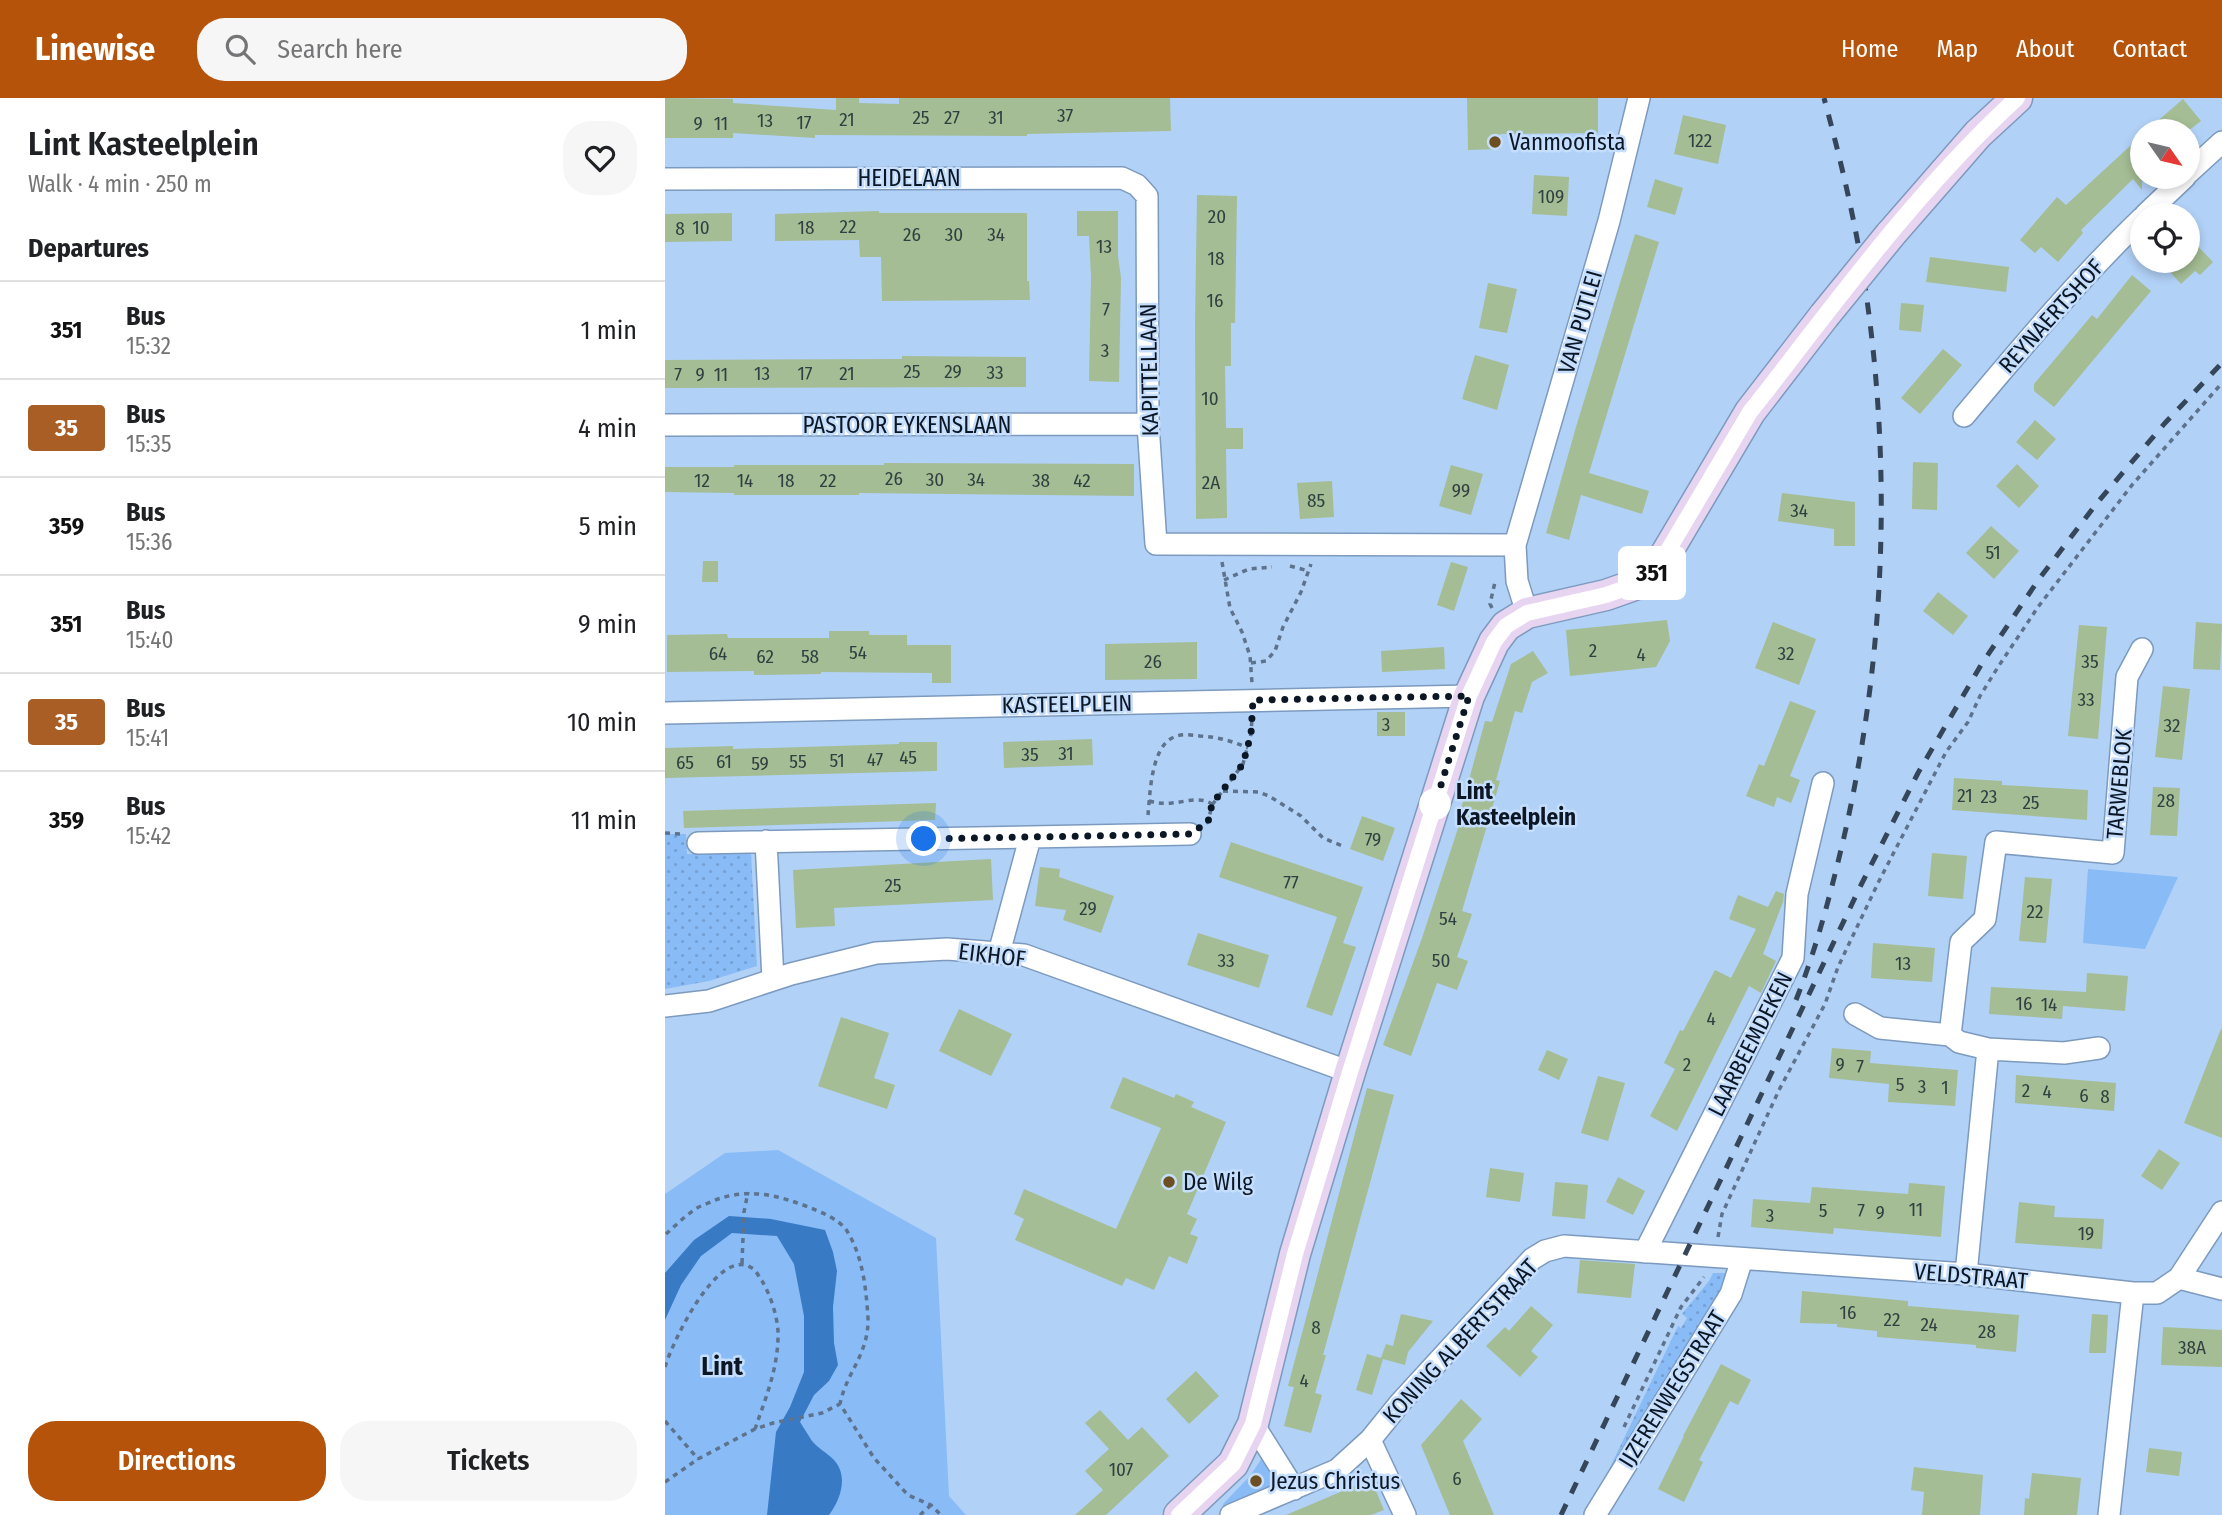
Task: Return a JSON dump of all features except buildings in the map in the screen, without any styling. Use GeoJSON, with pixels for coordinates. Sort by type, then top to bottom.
{"type":"FeatureCollection","features":[{"type":"Feature","properties":{"kind":"street","name":"VAN PUTLEI"},"geometry":{"type":"LineString","coordinates":[[1527,613],[1517,581],[1515,545],[1609,221],[1639,98]]}},
{"type":"Feature","properties":{"kind":"street"},"geometry":{"type":"LineString","coordinates":[[1190,1512],[1233,1464],[1253,1424],[1295,1254],[1350,1072],[1469,696],[1494,642],[1506,626],[1527,613],[1606,595],[1640,583],[1660,564],[1750,412],[1890,235],[1978,134],[2017,98]]}},
{"type":"Feature","properties":{"kind":"street","name":"REYNAERTSHOF"},"geometry":{"type":"LineString","coordinates":[[2200,163],[2222,142]]}},
{"type":"Feature","properties":{"kind":"street","name":"HEIDELAAN"},"geometry":{"type":"LineString","coordinates":[[665,179],[1122,178],[1137,185],[1147,196]]}},
{"type":"Feature","properties":{"kind":"street","name":"REYNAERTSHOF"},"geometry":{"type":"LineString","coordinates":[[2158,203],[2172,189]]}},
{"type":"Feature","properties":{"kind":"street","name":"KAPITTELLAAN"},"geometry":{"type":"LineString","coordinates":[[1147,196],[1148,424],[1156,544],[1222,544]]}},
{"type":"Feature","properties":{"kind":"street","name":"REYNAERTSHOF"},"geometry":{"type":"LineString","coordinates":[[1964,416],[2059,306],[2130,230]]}},
{"type":"Feature","properties":{"kind":"street","name":"PASTOOR EYKENSLAAN"},"geometry":{"type":"LineString","coordinates":[[665,425],[1148,424]]}},
{"type":"Feature","properties":{"kind":"street"},"geometry":{"type":"LineString","coordinates":[[1222,544],[1515,545]]}},
{"type":"Feature","properties":{"kind":"street","name":"TARWEBLOK"},"geometry":{"type":"LineString","coordinates":[[1950,1035],[1961,942],[1985,919],[1996,842],[2113,853],[2127,677],[2142,649]]}},
{"type":"Feature","properties":{"kind":"street","name":"KASTEELPLEIN"},"geometry":{"type":"LineString","coordinates":[[665,713],[1469,696]]}},
{"type":"Feature","properties":{"kind":"street","name":"LAARBEEMDEKEN"},"geometry":{"type":"LineString","coordinates":[[1646,1252],[1793,958],[1797,894],[1823,783]]}},
{"type":"Feature","properties":{"kind":"street"},"geometry":{"type":"LineString","coordinates":[[698,843],[1190,834]]}},
{"type":"Feature","properties":{"kind":"street"},"geometry":{"type":"LineString","coordinates":[[999,953],[1030,838]]}},
{"type":"Feature","properties":{"kind":"street"},"geometry":{"type":"LineString","coordinates":[[766,841],[773,980]]}},
{"type":"Feature","properties":{"kind":"street","name":"EIKHOF"},"geometry":{"type":"LineString","coordinates":[[665,1006],[709,1001],[773,980],[876,953],[947,949],[1024,955],[1350,1072]]}},
{"type":"Feature","properties":{"kind":"street"},"geometry":{"type":"LineString","coordinates":[[1855,1014],[1880,1028],[1950,1035],[1959,1042],[1988,1049],[2064,1053],[2099,1048]]}},
{"type":"Feature","properties":{"kind":"street"},"geometry":{"type":"LineString","coordinates":[[1966,1274],[1988,1049]]}},
{"type":"Feature","properties":{"kind":"street"},"geometry":{"type":"LineString","coordinates":[[2222,1212],[2179,1278],[2222,1289]]}},
{"type":"Feature","properties":{"kind":"street","name":"KONING ALBERTSTRAAT"},"geometry":{"type":"LineString","coordinates":[[1231,1515],[1337,1470],[1370,1440],[1400,1403],[1532,1259],[1545,1251],[1564,1246],[1713,1257]]}},
{"type":"Feature","properties":{"kind":"street","name":"VELDSTRAAT"},"geometry":{"type":"LineString","coordinates":[[1713,1257],[1966,1274],[2133,1293],[2157,1293],[2179,1278]]}},
{"type":"Feature","properties":{"kind":"street","name":"IJZERENWEGSTRAAT"},"geometry":{"type":"LineString","coordinates":[[1595,1515],[1731,1294],[1742,1259]]}},
{"type":"Feature","properties":{"kind":"street"},"geometry":{"type":"LineString","coordinates":[[2109,1515],[2133,1293]]}},
{"type":"Feature","properties":{"kind":"street"},"geometry":{"type":"LineString","coordinates":[[1253,1424],[1294,1489]]}},
{"type":"Feature","properties":{"kind":"street"},"geometry":{"type":"LineString","coordinates":[[1370,1440],[1405,1515]]}},
{"type":"Feature","properties":{"kind":"path"},"geometry":{"type":"LineString","coordinates":[[1623,1428],[1681,1307],[1705,1276],[1713,1257],[1723,1214],[1773,1102],[1825,1004],[1838,967],[1878,883],[1946,752],[1968,722],[1997,667],[2038,607],[2132,485],[2222,383]]}},
{"type":"Feature","properties":{"kind":"path"},"geometry":{"type":"LineString","coordinates":[[1190,834],[1208,822],[1212,804],[1243,764],[1251,734],[1251,663],[1247,645],[1230,608],[1224,580],[1222,544]]}},
{"type":"Feature","properties":{"kind":"path"},"geometry":{"type":"LineString","coordinates":[[1251,663],[1266,661],[1275,652],[1283,627],[1309,571],[1314,545]]}},
{"type":"Feature","properties":{"kind":"path"},"geometry":{"type":"LineString","coordinates":[[1224,580],[1259,567],[1291,566],[1309,571]]}},
{"type":"Feature","properties":{"kind":"path"},"geometry":{"type":"LineString","coordinates":[[1147,835],[1149,801],[1157,758],[1171,738],[1185,734],[1211,736],[1248,748]]}},
{"type":"Feature","properties":{"kind":"path"},"geometry":{"type":"LineString","coordinates":[[1223,790],[1258,792],[1269,796],[1301,816],[1323,838],[1345,847]]}},
{"type":"Feature","properties":{"kind":"path"},"geometry":{"type":"LineString","coordinates":[[1149,801],[1168,804],[1200,800],[1212,804]]}},
{"type":"Feature","properties":{"kind":"path"},"geometry":{"type":"LineString","coordinates":[[742,1264],[744,1212],[748,1192]]}},
{"type":"Feature","properties":{"kind":"path"},"geometry":{"type":"LineString","coordinates":[[665,1235],[695,1208],[748,1192],[766,1194],[825,1214],[845,1228],[855,1246],[865,1277],[868,1320],[863,1354],[842,1394],[840,1404],[874,1458],[908,1496],[931,1506],[941,1515]]}},
{"type":"Feature","properties":{"kind":"path"},"geometry":{"type":"LineString","coordinates":[[665,1367],[671,1348],[698,1299],[731,1266],[742,1264],[753,1268],[764,1284],[778,1330],[774,1374],[755,1429]]}},
{"type":"Feature","properties":{"kind":"path"},"geometry":{"type":"LineString","coordinates":[[665,1482],[698,1459],[755,1429],[822,1413],[840,1404]]}},
{"type":"Feature","properties":{"kind":"path"},"geometry":{"type":"LineString","coordinates":[[665,1421],[698,1459]]}},
{"type":"Feature","properties":{"kind":"path"},"geometry":{"type":"LineString","coordinates":[[920,1515],[931,1506]]}},
{"type":"Feature","properties":{"kind":"shaded area"},"geometry":{"type":"Polygon","coordinates":[[[665,834],[686,834],[687,854],[751,853],[757,966],[709,981],[665,989],[665,834]]]}},
{"type":"Feature","properties":{"kind":"shaded area"},"geometry":{"type":"Polygon","coordinates":[[[2088,869],[2178,877],[2145,949],[2083,943],[2088,869]]]}},
{"type":"Feature","properties":{"kind":"shaded area"},"geometry":{"type":"Polygon","coordinates":[[[778,1150],[936,1238],[949,1496],[966,1515],[665,1515],[665,1194],[725,1153],[778,1150]]]}},
{"type":"Feature","properties":{"kind":"shaded area"},"geometry":{"type":"Polygon","coordinates":[[[729,1216],[771,1219],[825,1230],[833,1252],[837,1271],[833,1307],[838,1365],[829,1381],[814,1395],[800,1422],[812,1441],[833,1459],[841,1472],[840,1494],[829,1515],[767,1515],[776,1432],[790,1407],[804,1372],[804,1316],[794,1264],[777,1236],[732,1233],[701,1256],[681,1285],[665,1320],[665,1273],[694,1240],[729,1216]]]}},
{"type":"Feature","properties":{"kind":"shaded area"},"geometry":{"type":"Polygon","coordinates":[[[1713,1273],[1727,1273],[1731,1277],[1607,1487],[1602,1484],[1678,1326],[1681,1328],[1687,1318],[1682,1314],[1713,1273]]]}},
{"type":"Feature","properties":{"kind":"shaded area"},"geometry":{"type":"Polygon","coordinates":[[[1262,1458],[1281,1485],[1226,1509],[1223,1507],[1223,1504],[1250,1476],[1262,1458]]]}},
{"type":"Feature","properties":{"kind":"railway"},"geometry":{"type":"LineString","coordinates":[[1796,1000],[1829,899],[1857,771],[1868,704],[1880,570],[1880,435],[1875,367],[1859,249],[1824,98]]}},
{"type":"Feature","properties":{"kind":"railway"},"geometry":{"type":"LineString","coordinates":[[1561,1515],[1861,885],[1918,773],[1981,665],[2039,579],[2097,503],[2165,423],[2222,363]]}},
{"type":"Feature","properties":{"kind":"bus line","name":"351"},"geometry":{"type":"LineString","coordinates":[[1179,1515],[1233,1464],[1253,1424],[1295,1254],[1350,1072],[1469,696],[1494,642],[1506,626],[1527,613],[1606,595],[1640,583],[1660,564],[1750,412],[1890,235],[1978,134],[2017,98]]}},
{"type":"Feature","properties":{"kind":"place","name":"Vanmoofista"},"geometry":{"type":"Point","coordinates":[1495,142]}},
{"type":"Feature","properties":{"kind":"place","name":"Lint Kasteelplein"},"geometry":{"type":"Point","coordinates":[1435,804]}},
{"type":"Feature","properties":{"kind":"place","name":"De Wilg"},"geometry":{"type":"Point","coordinates":[1169,1182]}},
{"type":"Feature","properties":{"kind":"place","name":"Jezus Christus"},"geometry":{"type":"Point","coordinates":[1256,1481]}},
{"type":"Feature","properties":{"kind":"district","name":"Lint"},"geometry":{"type":"Point","coordinates":[722,1366]}},
{"type":"Feature","properties":{"kind":"route"},"geometry":{"type":"LineString","coordinates":[[924,839],[1190,834],[1208,822],[1212,804],[1243,764],[1251,734],[1253,700],[1469,696],[1435,804]]}}]}
